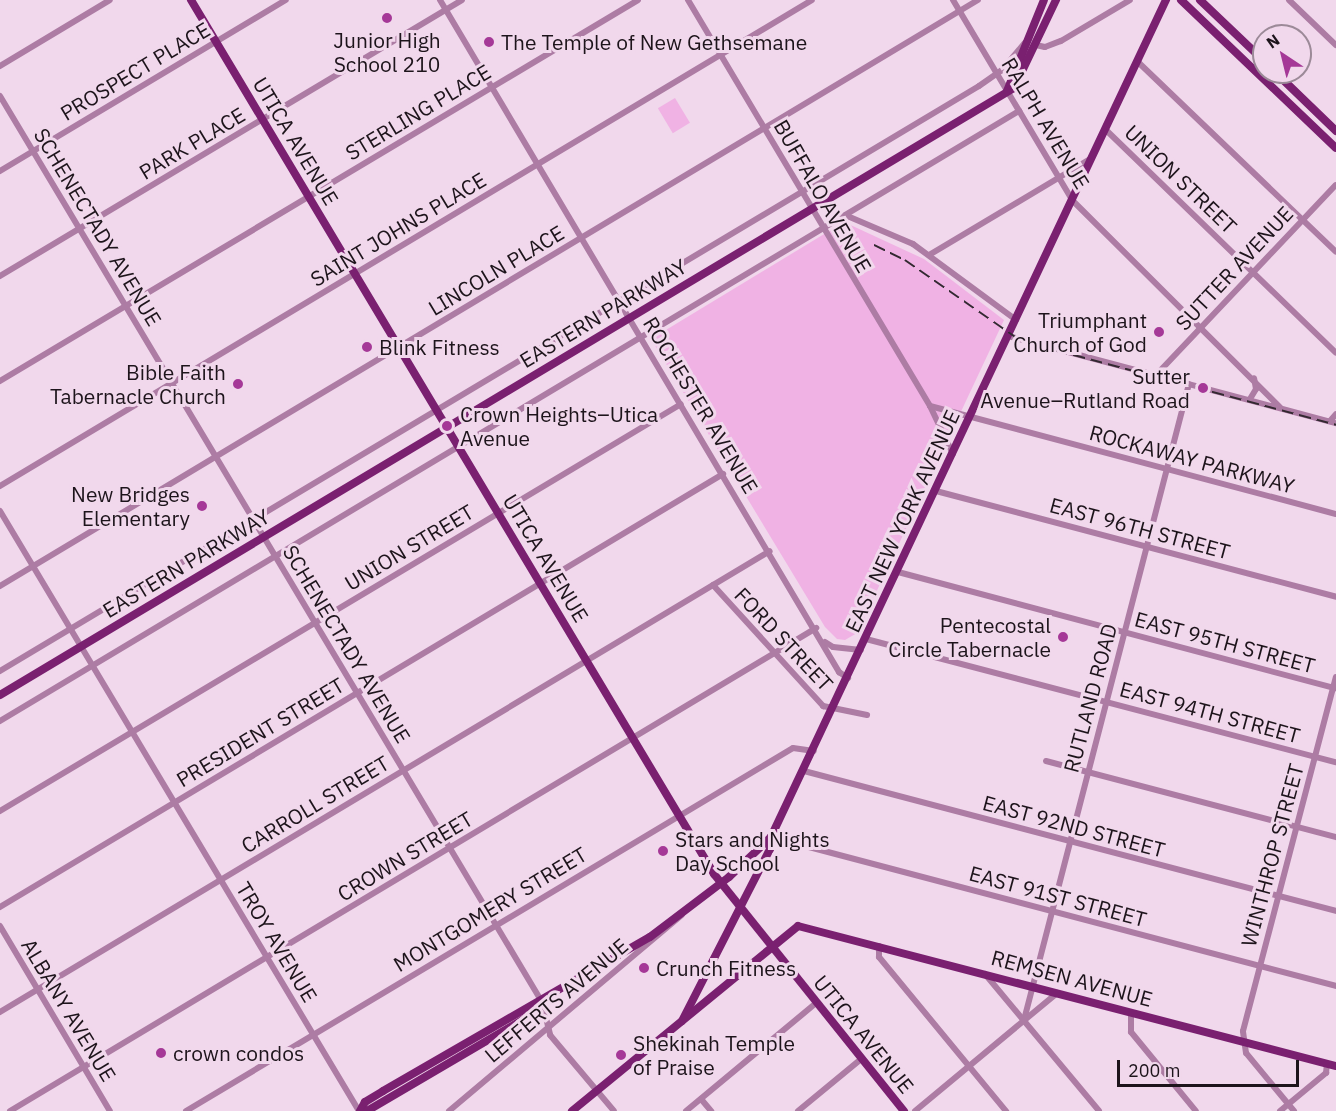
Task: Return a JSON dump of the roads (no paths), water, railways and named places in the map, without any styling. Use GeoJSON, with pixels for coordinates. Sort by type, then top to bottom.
{"type":"FeatureCollection","features":[{"type":"Feature","properties":{"kind":"main road","name":"UTICA AVENUE"},"geometry":{"type":"LineString","coordinates":[[191,0],[720,883],[904,1111]]}},
{"type":"Feature","properties":{"kind":"main road"},"geometry":{"type":"LineString","coordinates":[[1007,91],[1044,0]]}},
{"type":"Feature","properties":{"kind":"main road","name":"EASTERN PARKWAY"},"geometry":{"type":"LineString","coordinates":[[0,695],[813,210],[1007,91],[1020,80],[1056,0]]}},
{"type":"Feature","properties":{"kind":"main road","name":"EAST NEW YORK AVENUE"},"geometry":{"type":"LineString","coordinates":[[682,1021],[770,849],[771,837],[814,751],[1166,0]]}},
{"type":"Feature","properties":{"kind":"main road"},"geometry":{"type":"LineString","coordinates":[[1181,0],[1336,148]]}},
{"type":"Feature","properties":{"kind":"main road"},"geometry":{"type":"LineString","coordinates":[[1200,0],[1252,50]]}},
{"type":"Feature","properties":{"kind":"main road"},"geometry":{"type":"LineString","coordinates":[[1287,84],[1336,132]]}},
{"type":"Feature","properties":{"kind":"main road"},"geometry":{"type":"LineString","coordinates":[[367,1111],[534,1013],[542,1002],[683,913],[771,837]]}},
{"type":"Feature","properties":{"kind":"main road","name":"EAST NEW YORK AVENUE"},"geometry":{"type":"LineString","coordinates":[[572,1111],[798,926]]}},
{"type":"Feature","properties":{"kind":"main road","name":"REMSEN AVENUE"},"geometry":{"type":"LineString","coordinates":[[798,926],[1331,1065]]}},
{"type":"Feature","properties":{"kind":"main road"},"geometry":{"type":"LineString","coordinates":[[360,1111],[365,1102],[383,1091],[531,1004],[542,1002]]}},
{"type":"Feature","properties":{"kind":"street"},"geometry":{"type":"LineString","coordinates":[[0,66],[110,0]]}},
{"type":"Feature","properties":{"kind":"street","name":"PROSPECT PLACE"},"geometry":{"type":"LineString","coordinates":[[0,171],[286,0]]}},
{"type":"Feature","properties":{"kind":"street","name":"ROCHESTER AVENUE"},"geometry":{"type":"LineString","coordinates":[[440,0],[816,628],[839,672],[848,678]]}},
{"type":"Feature","properties":{"kind":"street","name":"PARK PLACE"},"geometry":{"type":"LineString","coordinates":[[0,276],[462,0]]}},
{"type":"Feature","properties":{"kind":"street","name":"STERLING PLACE"},"geometry":{"type":"LineString","coordinates":[[0,381],[638,0]]}},
{"type":"Feature","properties":{"kind":"street","name":"BUFFALO AVENUE"},"geometry":{"type":"LineString","coordinates":[[688,0],[930,406],[953,455]]}},
{"type":"Feature","properties":{"kind":"street","name":"SAINT JOHNS PLACE"},"geometry":{"type":"LineString","coordinates":[[0,486],[812,0]]}},
{"type":"Feature","properties":{"kind":"street","name":"RALPH AVENUE"},"geometry":{"type":"LineString","coordinates":[[953,0],[1072,201],[1254,377],[1280,407]]}},
{"type":"Feature","properties":{"kind":"street","name":"LINCOLN PLACE"},"geometry":{"type":"LineString","coordinates":[[0,586],[978,0]]}},
{"type":"Feature","properties":{"kind":"street"},"geometry":{"type":"LineString","coordinates":[[1036,45],[1045,47],[1061,41],[1130,0]]}},
{"type":"Feature","properties":{"kind":"street"},"geometry":{"type":"LineString","coordinates":[[1289,0],[1336,45]]}},
{"type":"Feature","properties":{"kind":"street"},"geometry":{"type":"LineString","coordinates":[[0,671],[997,74],[1027,40]]}},
{"type":"Feature","properties":{"kind":"street"},"geometry":{"type":"LineString","coordinates":[[1138,62],[1336,252]]}},
{"type":"Feature","properties":{"kind":"street","name":"SCHENECTADY AVENUE"},"geometry":{"type":"LineString","coordinates":[[0,96],[542,1002],[546,1028]]}},
{"type":"Feature","properties":{"kind":"street"},"geometry":{"type":"LineString","coordinates":[[0,721],[1019,111]]}},
{"type":"Feature","properties":{"kind":"street","name":"UNION STREET"},"geometry":{"type":"LineString","coordinates":[[1106,130],[1336,353]]}},
{"type":"Feature","properties":{"kind":"street"},"geometry":{"type":"LineString","coordinates":[[929,255],[1093,157]]}},
{"type":"Feature","properties":{"kind":"street","name":"SUTTER AVENUE"},"geometry":{"type":"LineString","coordinates":[[1157,374],[1336,185]]}},
{"type":"Feature","properties":{"kind":"street"},"geometry":{"type":"LineString","coordinates":[[845,215],[892,234],[929,255],[1016,320]]}},
{"type":"Feature","properties":{"kind":"street"},"geometry":{"type":"LineString","coordinates":[[1008,336],[1333,422],[1336,414]]}},
{"type":"Feature","properties":{"kind":"street"},"geometry":{"type":"LineString","coordinates":[[1250,399],[1256,389],[1254,377]]}},
{"type":"Feature","properties":{"kind":"street","name":"RUTLAND ROAD"},"geometry":{"type":"LineString","coordinates":[[1024,1020],[1189,384]]}},
{"type":"Feature","properties":{"kind":"street","name":"UNION STREET"},"geometry":{"type":"LineString","coordinates":[[0,811],[681,404]]}},
{"type":"Feature","properties":{"kind":"street"},"geometry":{"type":"LineString","coordinates":[[930,406],[970,418]]}},
{"type":"Feature","properties":{"kind":"street","name":"ROCKAWAY PARKWAY"},"geometry":{"type":"LineString","coordinates":[[970,418],[1336,514]]}},
{"type":"Feature","properties":{"kind":"street","name":"PRESIDENT STREET"},"geometry":{"type":"LineString","coordinates":[[0,907],[723,474]]}},
{"type":"Feature","properties":{"kind":"street","name":"EAST 96TH STREET"},"geometry":{"type":"LineString","coordinates":[[936,491],[1336,597]]}},
{"type":"Feature","properties":{"kind":"street","name":"TROY AVENUE"},"geometry":{"type":"LineString","coordinates":[[0,512],[360,1111]]}},
{"type":"Feature","properties":{"kind":"street","name":"CARROLL STREET"},"geometry":{"type":"LineString","coordinates":[[0,1012],[770,551]]}},
{"type":"Feature","properties":{"kind":"street","name":"EAST 95TH STREET"},"geometry":{"type":"LineString","coordinates":[[897,572],[1335,688]]}},
{"type":"Feature","properties":{"kind":"street","name":"FORD STREET"},"geometry":{"type":"LineString","coordinates":[[713,585],[823,706],[867,715]]}},
{"type":"Feature","properties":{"kind":"street","name":"CROWN STREET"},"geometry":{"type":"LineString","coordinates":[[10,1111],[816,628]]}},
{"type":"Feature","properties":{"kind":"street","name":"EAST 94TH STREET"},"geometry":{"type":"LineString","coordinates":[[866,639],[1336,762]]}},
{"type":"Feature","properties":{"kind":"street"},"geometry":{"type":"LineString","coordinates":[[823,641],[833,647],[861,650]]}},
{"type":"Feature","properties":{"kind":"street","name":"WINTHROP STREET"},"geometry":{"type":"LineString","coordinates":[[1243,1041],[1260,966],[1335,688],[1336,677]]}},
{"type":"Feature","properties":{"kind":"street","name":"MONTGOMERY STREET"},"geometry":{"type":"LineString","coordinates":[[186,1111],[793,748],[814,751]]}},
{"type":"Feature","properties":{"kind":"street"},"geometry":{"type":"LineString","coordinates":[[1046,761],[1336,837]]}},
{"type":"Feature","properties":{"kind":"street","name":"EAST 92ND STREET"},"geometry":{"type":"LineString","coordinates":[[804,771],[1336,911]]}},
{"type":"Feature","properties":{"kind":"street","name":"EAST 91ST STREET"},"geometry":{"type":"LineString","coordinates":[[771,837],[1336,986]]}},
{"type":"Feature","properties":{"kind":"street","name":"LEFFERTS AVENUE"},"geometry":{"type":"LineString","coordinates":[[449,1111],[546,1028],[669,929],[683,913]]}},
{"type":"Feature","properties":{"kind":"street","name":"ALBANY AVENUE"},"geometry":{"type":"LineString","coordinates":[[0,926],[110,1111]]}},
{"type":"Feature","properties":{"kind":"street"},"geometry":{"type":"LineString","coordinates":[[879,946],[879,957],[1006,1111]]}},
{"type":"Feature","properties":{"kind":"street"},"geometry":{"type":"LineString","coordinates":[[985,974],[1099,1111]]}},
{"type":"Feature","properties":{"kind":"street"},"geometry":{"type":"LineString","coordinates":[[915,1111],[1057,993]]}},
{"type":"Feature","properties":{"kind":"street"},"geometry":{"type":"LineString","coordinates":[[686,1111],[816,1004]]}},
{"type":"Feature","properties":{"kind":"street"},"geometry":{"type":"LineString","coordinates":[[1131,1012],[1131,1032],[1196,1111]]}},
{"type":"Feature","properties":{"kind":"street"},"geometry":{"type":"LineString","coordinates":[[546,1028],[614,1111]]}},
{"type":"Feature","properties":{"kind":"street"},"geometry":{"type":"LineString","coordinates":[[1243,1041],[1246,1053],[1294,1111]]}},
{"type":"Feature","properties":{"kind":"street"},"geometry":{"type":"LineString","coordinates":[[798,1111],[861,1059]]}},
{"type":"Feature","properties":{"kind":"street"},"geometry":{"type":"LineString","coordinates":[[1280,1111],[1326,1073],[1331,1065]]}},
{"type":"Feature","properties":{"kind":"street"},"geometry":{"type":"LineString","coordinates":[[700,1099],[711,1111]]}},
{"type":"Feature","properties":{"kind":"railway"},"geometry":{"type":"LineString","coordinates":[[874,245],[905,260],[1021,341],[1336,425]]}},
{"type":"Feature","properties":{"kind":"place","name":"Junior High School 210"},"geometry":{"type":"Point","coordinates":[387,18]}},
{"type":"Feature","properties":{"kind":"place","name":"The Temple of New Gethsemane"},"geometry":{"type":"Point","coordinates":[489,42]}},
{"type":"Feature","properties":{"kind":"place","name":"Triumphant Church of God"},"geometry":{"type":"Point","coordinates":[1159,332]}},
{"type":"Feature","properties":{"kind":"place","name":"Blink Fitness"},"geometry":{"type":"Point","coordinates":[367,347]}},
{"type":"Feature","properties":{"kind":"place","name":"Bible Faith Tabernacle Church"},"geometry":{"type":"Point","coordinates":[238,384]}},
{"type":"Feature","properties":{"kind":"place","name":"Sutter Avenue–Rutland Road"},"geometry":{"type":"Point","coordinates":[1203,388]}},
{"type":"Feature","properties":{"kind":"place","name":"Crown Heights–Utica Avenue"},"geometry":{"type":"Point","coordinates":[447,426]}},
{"type":"Feature","properties":{"kind":"place","name":"New Bridges Elementary"},"geometry":{"type":"Point","coordinates":[202,506]}},
{"type":"Feature","properties":{"kind":"place","name":"Pentecostal Circle Tabernacle"},"geometry":{"type":"Point","coordinates":[1063,637]}},
{"type":"Feature","properties":{"kind":"place","name":"Stars and Nights Day School"},"geometry":{"type":"Point","coordinates":[663,851]}},
{"type":"Feature","properties":{"kind":"place","name":"Crunch Fitness"},"geometry":{"type":"Point","coordinates":[644,968]}},
{"type":"Feature","properties":{"kind":"place","name":"crown condos"},"geometry":{"type":"Point","coordinates":[161,1053]}},
{"type":"Feature","properties":{"kind":"place","name":"Shekinah Temple of Praise"},"geometry":{"type":"Point","coordinates":[621,1055]}}]}
